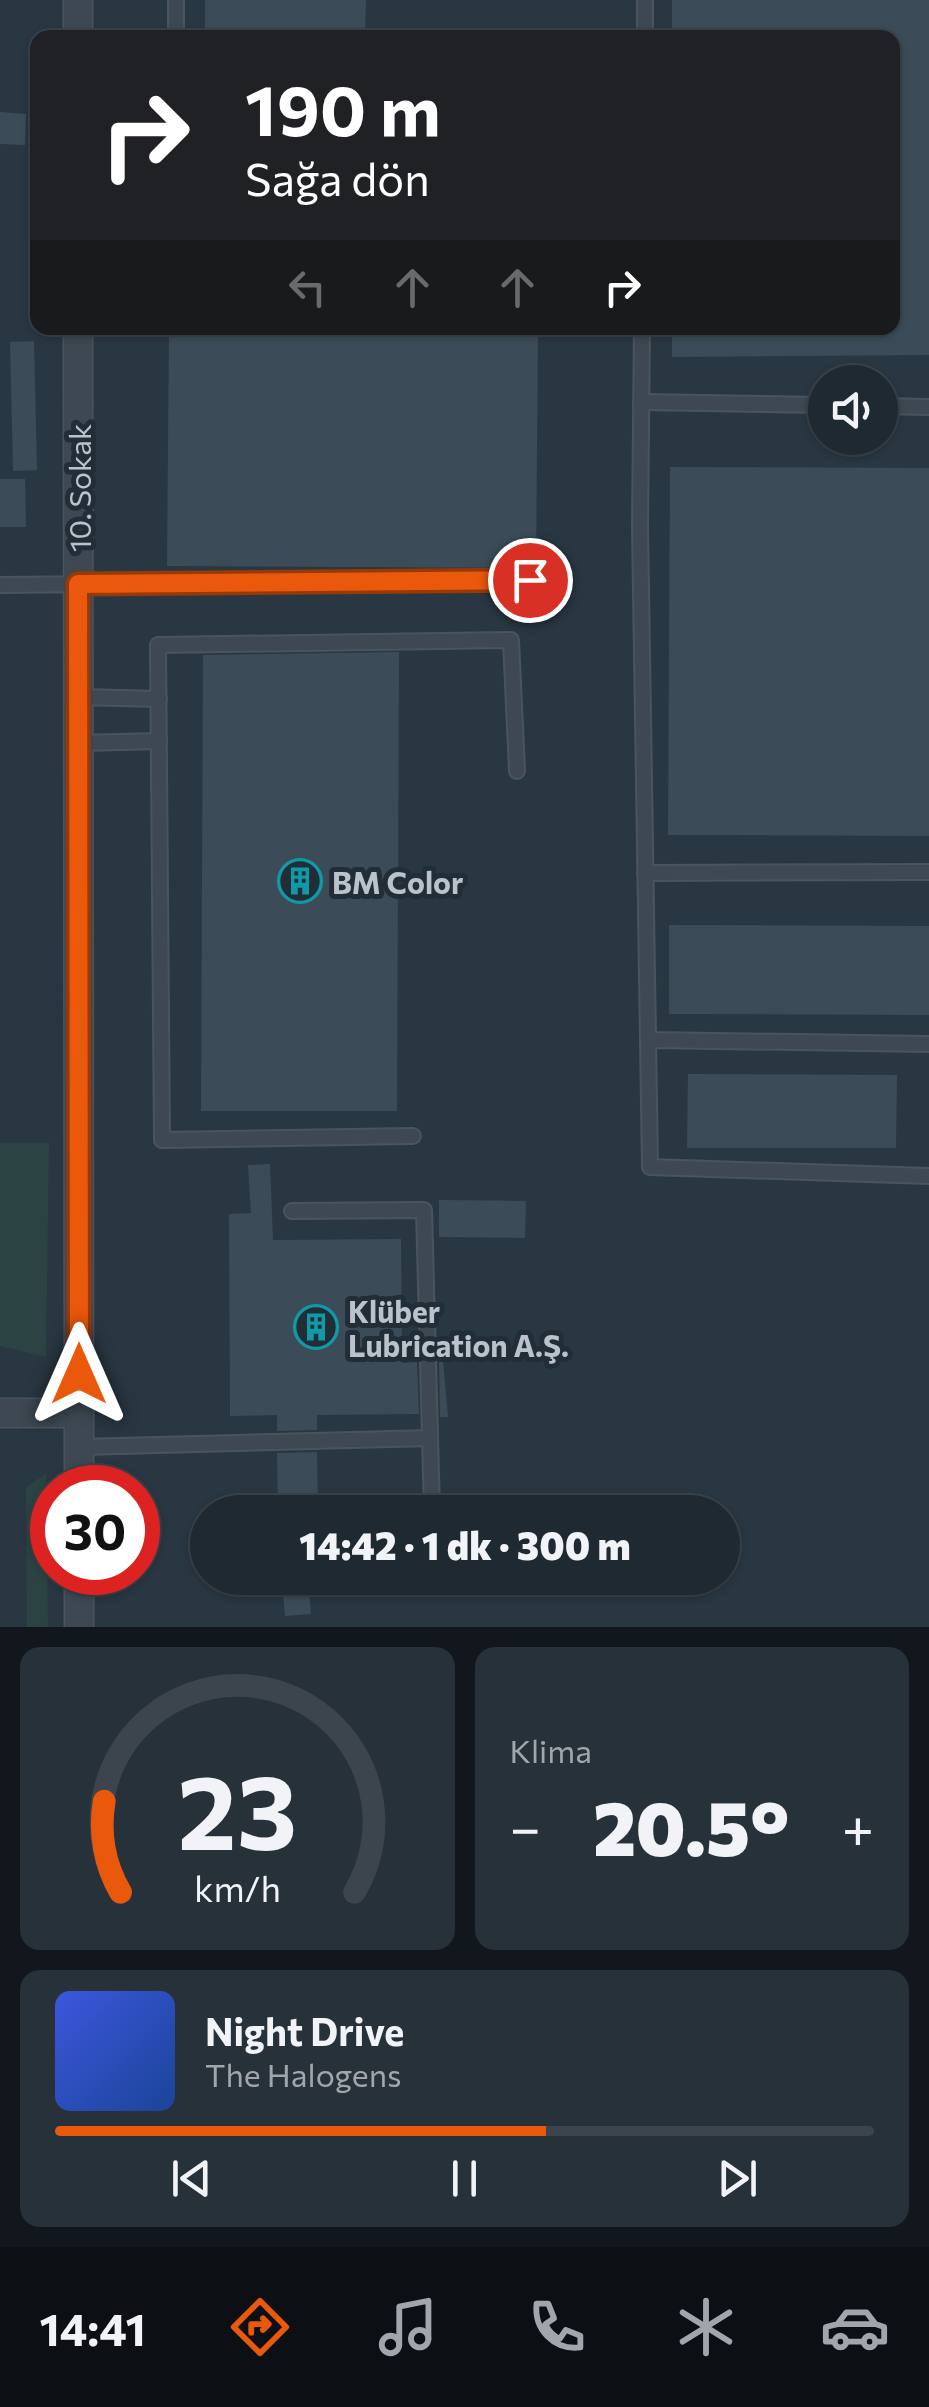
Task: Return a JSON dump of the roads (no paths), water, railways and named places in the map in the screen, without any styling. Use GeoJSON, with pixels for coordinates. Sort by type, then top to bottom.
{"type":"FeatureCollection","features":[{"type":"Feature","properties":{"kind":"street"},"geometry":{"type":"LineString","coordinates":[[78,0],[78,30]]}},
{"type":"Feature","properties":{"kind":"street","name":"10. Sokak"},"geometry":{"type":"LineString","coordinates":[[78,335],[79,1465]]}},
{"type":"Feature","properties":{"kind":"street"},"geometry":{"type":"LineString","coordinates":[[0,1413],[79,1413]]}},
{"type":"Feature","properties":{"kind":"street"},"geometry":{"type":"LineString","coordinates":[[79,1595],[79,1627]]}},
{"type":"Feature","properties":{"kind":"lane"},"geometry":{"type":"LineString","coordinates":[[176,0],[176,30]]}},
{"type":"Feature","properties":{"kind":"lane"},"geometry":{"type":"LineString","coordinates":[[644,30],[645,0]]}},
{"type":"Feature","properties":{"kind":"lane"},"geometry":{"type":"LineString","coordinates":[[642,335],[650,1168],[929,1176]]}},
{"type":"Feature","properties":{"kind":"lane"},"geometry":{"type":"LineString","coordinates":[[641,402],[808,405]]}},
{"type":"Feature","properties":{"kind":"lane"},"geometry":{"type":"LineString","coordinates":[[898,406],[929,407]]}},
{"type":"Feature","properties":{"kind":"lane"},"geometry":{"type":"LineString","coordinates":[[0,585],[530,580]]}},
{"type":"Feature","properties":{"kind":"lane"},"geometry":{"type":"LineString","coordinates":[[413,1136],[162,1140],[158,644],[511,640],[518,771]]}},
{"type":"Feature","properties":{"kind":"lane"},"geometry":{"type":"LineString","coordinates":[[78,697],[158,699]]}},
{"type":"Feature","properties":{"kind":"lane"},"geometry":{"type":"LineString","coordinates":[[78,743],[159,741]]}},
{"type":"Feature","properties":{"kind":"lane"},"geometry":{"type":"LineString","coordinates":[[645,873],[929,872]]}},
{"type":"Feature","properties":{"kind":"lane"},"geometry":{"type":"LineString","coordinates":[[648,1040],[929,1044]]}},
{"type":"Feature","properties":{"kind":"lane"},"geometry":{"type":"LineString","coordinates":[[292,1211],[424,1210],[432,1495]]}},
{"type":"Feature","properties":{"kind":"lane"},"geometry":{"type":"LineString","coordinates":[[79,1447],[430,1438]]}},
{"type":"Feature","properties":{"kind":"place","name":"BM Color"},"geometry":{"type":"Point","coordinates":[300,881]}},
{"type":"Feature","properties":{"kind":"place","name":"Klüber Lubrication A.Ş."},"geometry":{"type":"Point","coordinates":[316,1327]}}]}
